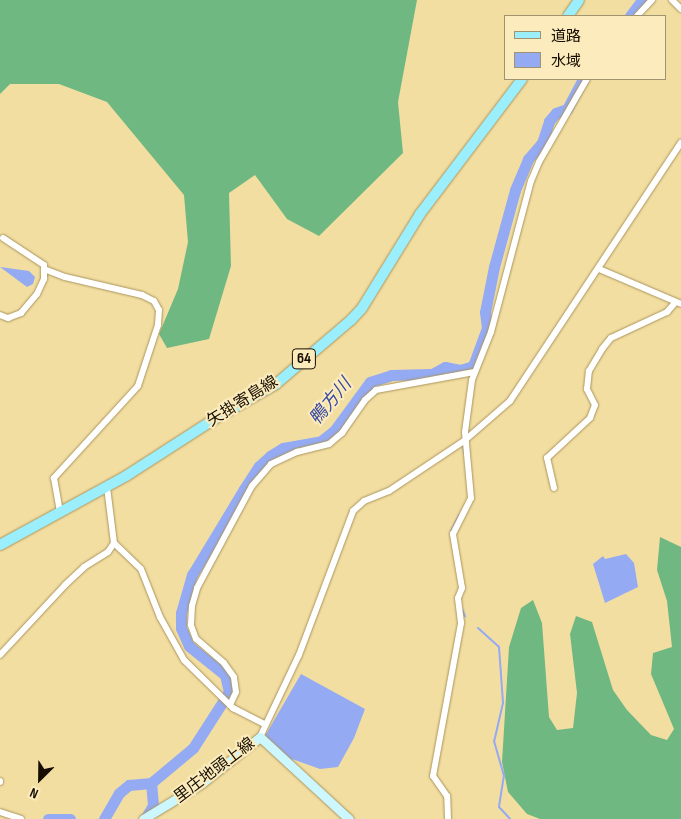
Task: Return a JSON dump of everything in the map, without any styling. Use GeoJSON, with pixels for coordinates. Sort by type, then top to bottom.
{"type":"FeatureCollection","features":[{"type":"Feature","properties":{"kind":"main road"},"geometry":{"type":"LineString","coordinates":[[569,15],[579,0]]}},
{"type":"Feature","properties":{"kind":"main road","name":"矢掛寄島線"},"geometry":{"type":"LineString","coordinates":[[0,545],[107,486],[276,384],[351,320],[362,308],[420,214],[521,80]]}},
{"type":"Feature","properties":{"kind":"main road","name":"里庄地頭上線"},"geometry":{"type":"LineString","coordinates":[[147,817],[202,783],[260,737],[350,819]]}},
{"type":"Feature","properties":{"kind":"street"},"geometry":{"type":"LineString","coordinates":[[638,15],[652,0]]}},
{"type":"Feature","properties":{"kind":"street"},"geometry":{"type":"LineString","coordinates":[[672,0],[681,9]]}},
{"type":"Feature","properties":{"kind":"street"},"geometry":{"type":"LineString","coordinates":[[448,819],[447,796],[432,776],[461,623],[458,598],[462,588],[454,534],[471,498],[463,441],[472,372],[491,332],[531,181],[539,162],[586,80]]}},
{"type":"Feature","properties":{"kind":"street"},"geometry":{"type":"LineString","coordinates":[[260,737],[306,639],[353,511],[364,501],[389,491],[463,441],[492,419],[518,392],[681,143]]}},
{"type":"Feature","properties":{"kind":"street"},"geometry":{"type":"LineString","coordinates":[[0,315],[8,318],[21,313],[37,294],[44,279],[44,265],[3,238]]}},
{"type":"Feature","properties":{"kind":"street"},"geometry":{"type":"LineString","coordinates":[[44,269],[65,278],[142,295],[154,301],[159,310],[158,324],[138,386],[54,478],[60,512]]}},
{"type":"Feature","properties":{"kind":"street"},"geometry":{"type":"LineString","coordinates":[[554,488],[547,458],[590,418],[596,405],[587,389],[589,371],[602,349],[611,338],[667,312],[677,304],[599,269]]}},
{"type":"Feature","properties":{"kind":"street"},"geometry":{"type":"LineString","coordinates":[[228,704],[236,692],[234,677],[224,663],[196,639],[192,625],[192,606],[199,583],[252,486],[271,464],[296,452],[329,444],[342,433],[365,400],[376,390],[472,372]]}},
{"type":"Feature","properties":{"kind":"street"},"geometry":{"type":"LineString","coordinates":[[107,486],[114,543],[141,569],[160,617],[184,660],[228,704],[265,724]]}},
{"type":"Feature","properties":{"kind":"street"},"geometry":{"type":"LineString","coordinates":[[0,655],[65,584],[84,567],[108,552],[114,543]]}},
{"type":"Feature","properties":{"kind":"street"},"geometry":{"type":"LineString","coordinates":[[0,812],[21,819]]}},
{"type":"Feature","properties":{"kind":"green space"},"geometry":{"type":"Polygon","coordinates":[[[0,0],[417,0],[398,102],[403,153],[319,236],[287,219],[255,175],[229,193],[231,266],[209,339],[167,348],[159,334],[178,289],[188,242],[184,195],[107,102],[59,84],[10,84],[0,94],[0,0]]]}},
{"type":"Feature","properties":{"kind":"green space"},"geometry":{"type":"Polygon","coordinates":[[[660,537],[681,547],[681,819],[540,819],[527,814],[508,792],[502,762],[509,647],[521,608],[533,600],[542,623],[549,717],[557,730],[573,728],[577,693],[570,634],[576,616],[592,622],[613,690],[627,710],[651,735],[667,740],[674,729],[651,674],[653,653],[672,647],[667,601],[657,570],[660,537]]]}},
{"type":"Feature","properties":{"kind":"water"},"geometry":{"type":"Polygon","coordinates":[[[0,267],[29,271],[35,277],[33,284],[27,287],[0,267]]]}},
{"type":"Feature","properties":{"kind":"water"},"geometry":{"type":"Polygon","coordinates":[[[626,554],[634,563],[638,587],[605,603],[593,564],[603,556],[605,559],[626,554]]]}},
{"type":"Feature","properties":{"kind":"water"},"geometry":{"type":"Polygon","coordinates":[[[301,674],[365,709],[354,738],[338,767],[320,769],[292,759],[297,768],[265,736],[301,674]]]}},
{"type":"Feature","properties":{"kind":"waterway","name":"鴨方川"},"geometry":{"type":"LineString","coordinates":[[631,15],[642,0]]}},
{"type":"Feature","properties":{"kind":"waterway","name":"鴨方川"},"geometry":{"type":"LineString","coordinates":[[151,783],[193,748],[229,692],[225,675],[189,646],[181,628],[181,613],[192,575],[244,489],[259,466],[270,456],[283,448],[321,441],[334,431],[370,382],[391,375],[432,374],[445,367],[460,370],[473,366],[487,328],[485,312],[494,267],[515,190],[528,159],[542,143],[549,121],[556,113],[567,109],[582,80]]}},
{"type":"Feature","properties":{"kind":"waterway"},"geometry":{"type":"LineString","coordinates":[[463,443],[464,453]]}},
{"type":"Feature","properties":{"kind":"waterway"},"geometry":{"type":"LineString","coordinates":[[451,531],[459,515]]}},
{"type":"Feature","properties":{"kind":"waterway"},"geometry":{"type":"LineString","coordinates":[[462,609],[465,616]]}},
{"type":"Feature","properties":{"kind":"waterway"},"geometry":{"type":"LineString","coordinates":[[478,628],[499,647],[503,703],[494,741],[504,775],[499,807],[510,819]]}},
{"type":"Feature","properties":{"kind":"waterway"},"geometry":{"type":"LineString","coordinates":[[104,819],[119,793],[129,785],[151,783]]}},
{"type":"Feature","properties":{"kind":"waterway"},"geometry":{"type":"LineString","coordinates":[[145,819],[153,805],[151,783]]}},
{"type":"Feature","properties":{"kind":"waterway"},"geometry":{"type":"LineString","coordinates":[[48,819],[70,819]]}}]}
